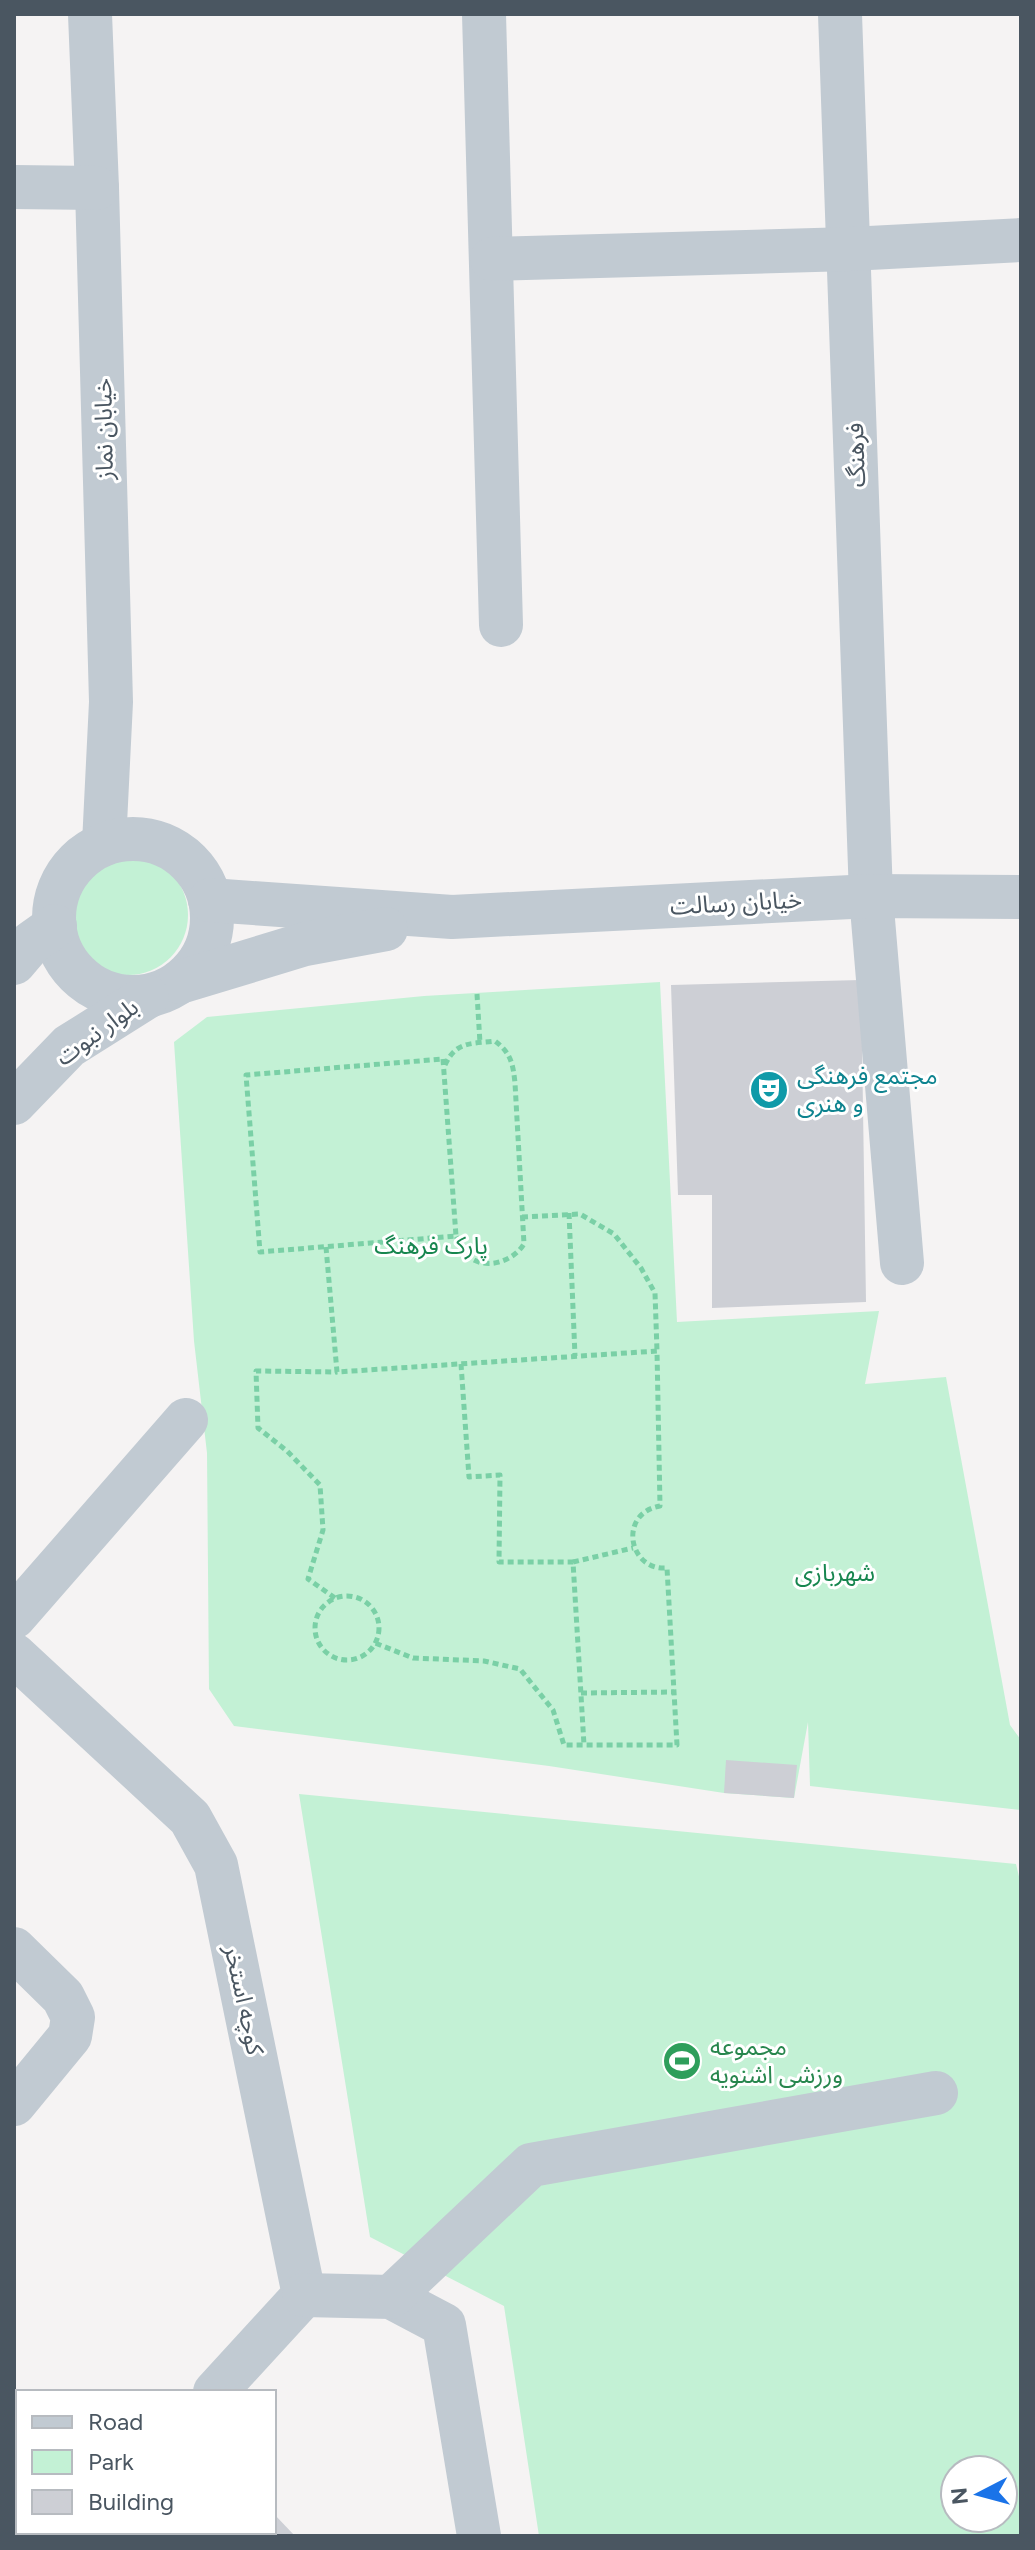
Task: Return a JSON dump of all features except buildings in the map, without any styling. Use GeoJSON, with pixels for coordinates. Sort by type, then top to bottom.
{"type":"FeatureCollection","features":[{"type":"Feature","properties":{"kind":"street","name":"خیابان نماز"},"geometry":{"type":"LineString","coordinates":[[90,14],[111,702],[104,844]]}},
{"type":"Feature","properties":{"kind":"street"},"geometry":{"type":"LineString","coordinates":[[484,14],[501,625]]}},
{"type":"Feature","properties":{"kind":"street","name":"فرهنگ"},"geometry":{"type":"LineString","coordinates":[[840,14],[871,896],[902,1263]]}},
{"type":"Feature","properties":{"kind":"street"},"geometry":{"type":"LineString","coordinates":[[14,187],[97,188]]}},
{"type":"Feature","properties":{"kind":"street"},"geometry":{"type":"LineString","coordinates":[[492,259],[850,249],[1021,240]]}},
{"type":"Feature","properties":{"kind":"street"},"geometry":{"type":"LineString","coordinates":[[164,989],[197,966],[208,945],[212,923],[210,900],[200,875],[181,855],[157,843],[130,839],[104,844],[82,858],[65,877],[56,901],[55,926],[62,951],[76,973],[96,988],[121,997],[164,989],[305,944],[452,917]]}},
{"type":"Feature","properties":{"kind":"street","name":"خیابان رسالت"},"geometry":{"type":"LineString","coordinates":[[452,917],[871,896],[1021,897]]}},
{"type":"Feature","properties":{"kind":"street"},"geometry":{"type":"LineString","coordinates":[[210,900],[452,917]]}},
{"type":"Feature","properties":{"kind":"street"},"geometry":{"type":"LineString","coordinates":[[14,963],[31,943],[55,926]]}},
{"type":"Feature","properties":{"kind":"street","name":"بلوار نبوت"},"geometry":{"type":"LineString","coordinates":[[14,1103],[69,1046],[164,989]]}},
{"type":"Feature","properties":{"kind":"street"},"geometry":{"type":"LineString","coordinates":[[14,1617],[186,1420]]}},
{"type":"Feature","properties":{"kind":"street","name":"کوچه استخر"},"geometry":{"type":"LineString","coordinates":[[14,1655],[190,1818],[216,1865],[304,2295]]}},
{"type":"Feature","properties":{"kind":"street"},"geometry":{"type":"LineString","coordinates":[[14,1949],[63,1997],[73,2017],[70,2036],[14,2104]]}},
{"type":"Feature","properties":{"kind":"street"},"geometry":{"type":"LineString","coordinates":[[391,2297],[531,2165],[936,2093]]}},
{"type":"Feature","properties":{"kind":"street"},"geometry":{"type":"LineString","coordinates":[[217,2390],[304,2295],[391,2297],[444,2325],[479,2536]]}},
{"type":"Feature","properties":{"kind":"path"},"geometry":{"type":"LineString","coordinates":[[477,994],[480,1043]]}},
{"type":"Feature","properties":{"kind":"path"},"geometry":{"type":"LineString","coordinates":[[444,1067],[450,1054],[459,1046],[495,1041],[513,1061],[524,1244],[517,1255],[503,1262],[484,1264],[474,1260],[465,1254],[456,1236],[443,1059],[246,1075],[260,1252],[456,1236]]}},
{"type":"Feature","properties":{"kind":"path"},"geometry":{"type":"LineString","coordinates":[[569,1213],[575,1356]]}},
{"type":"Feature","properties":{"kind":"path"},"geometry":{"type":"LineString","coordinates":[[375,1643],[413,1658],[484,1661],[520,1669],[553,1710],[564,1745],[677,1745],[667,1568],[656,1569],[633,1548],[632,1529],[638,1518],[652,1507],[660,1506],[655,1293],[641,1268],[614,1234],[580,1214],[522,1217]]}},
{"type":"Feature","properties":{"kind":"path"},"geometry":{"type":"LineString","coordinates":[[326,1247],[337,1372]]}},
{"type":"Feature","properties":{"kind":"path"},"geometry":{"type":"LineString","coordinates":[[335,1598],[308,1579],[323,1530],[320,1485],[287,1451],[258,1428],[256,1371],[337,1372],[657,1351]]}},
{"type":"Feature","properties":{"kind":"path"},"geometry":{"type":"LineString","coordinates":[[461,1364],[469,1477],[500,1475],[499,1562],[573,1562],[633,1548]]}},
{"type":"Feature","properties":{"kind":"path"},"geometry":{"type":"LineString","coordinates":[[573,1562],[584,1745]]}},
{"type":"Feature","properties":{"kind":"path"},"geometry":{"type":"LineString","coordinates":[[346,1596],[367,1603],[378,1621],[375,1643],[360,1657],[341,1660],[323,1650],[317,1642],[315,1622],[319,1612],[335,1598],[346,1596]]}},
{"type":"Feature","properties":{"kind":"path"},"geometry":{"type":"LineString","coordinates":[[581,1693],[674,1692]]}},
{"type":"Feature","properties":{"kind":"green space"},"geometry":{"type":"Polygon","coordinates":[[[128,855],[151,860],[170,873],[183,892],[188,915],[183,938],[170,957],[151,970],[128,975],[105,970],[86,957],[73,938],[68,915],[73,892],[86,873],[105,860],[128,855]]]}},
{"type":"Feature","properties":{"kind":"green space","name":"پارک فرهنگ"},"geometry":{"type":"Polygon","coordinates":[[[660,982],[677,1322],[879,1311],[865,1384],[946,1377],[1010,1725],[1021,1740],[1021,1810],[810,1786],[808,1722],[794,1798],[724,1793],[549,1766],[234,1726],[209,1689],[207,1453],[194,1341],[174,1042],[207,1017],[424,996],[660,982]]]}},
{"type":"Feature","properties":{"kind":"green space","name":"مجموعه ورزشی اشنویه"},"geometry":{"type":"Polygon","coordinates":[[[299,1794],[1016,1864],[1021,1885],[1021,2536],[539,2536],[504,2306],[370,2237],[299,1794]]]}},
{"type":"Feature","properties":{"kind":"place","name":"مجتمع فرهنگی و هنری"},"geometry":{"type":"Point","coordinates":[769,1090]}},
{"type":"Feature","properties":{"kind":"place","name":"مجموعه ورزشی اشنویه"},"geometry":{"type":"Point","coordinates":[682,2061]}},
{"type":"Feature","properties":{"kind":"park label","name":"شهربازی"},"geometry":{"type":"Point","coordinates":[835,1573]}}]}
